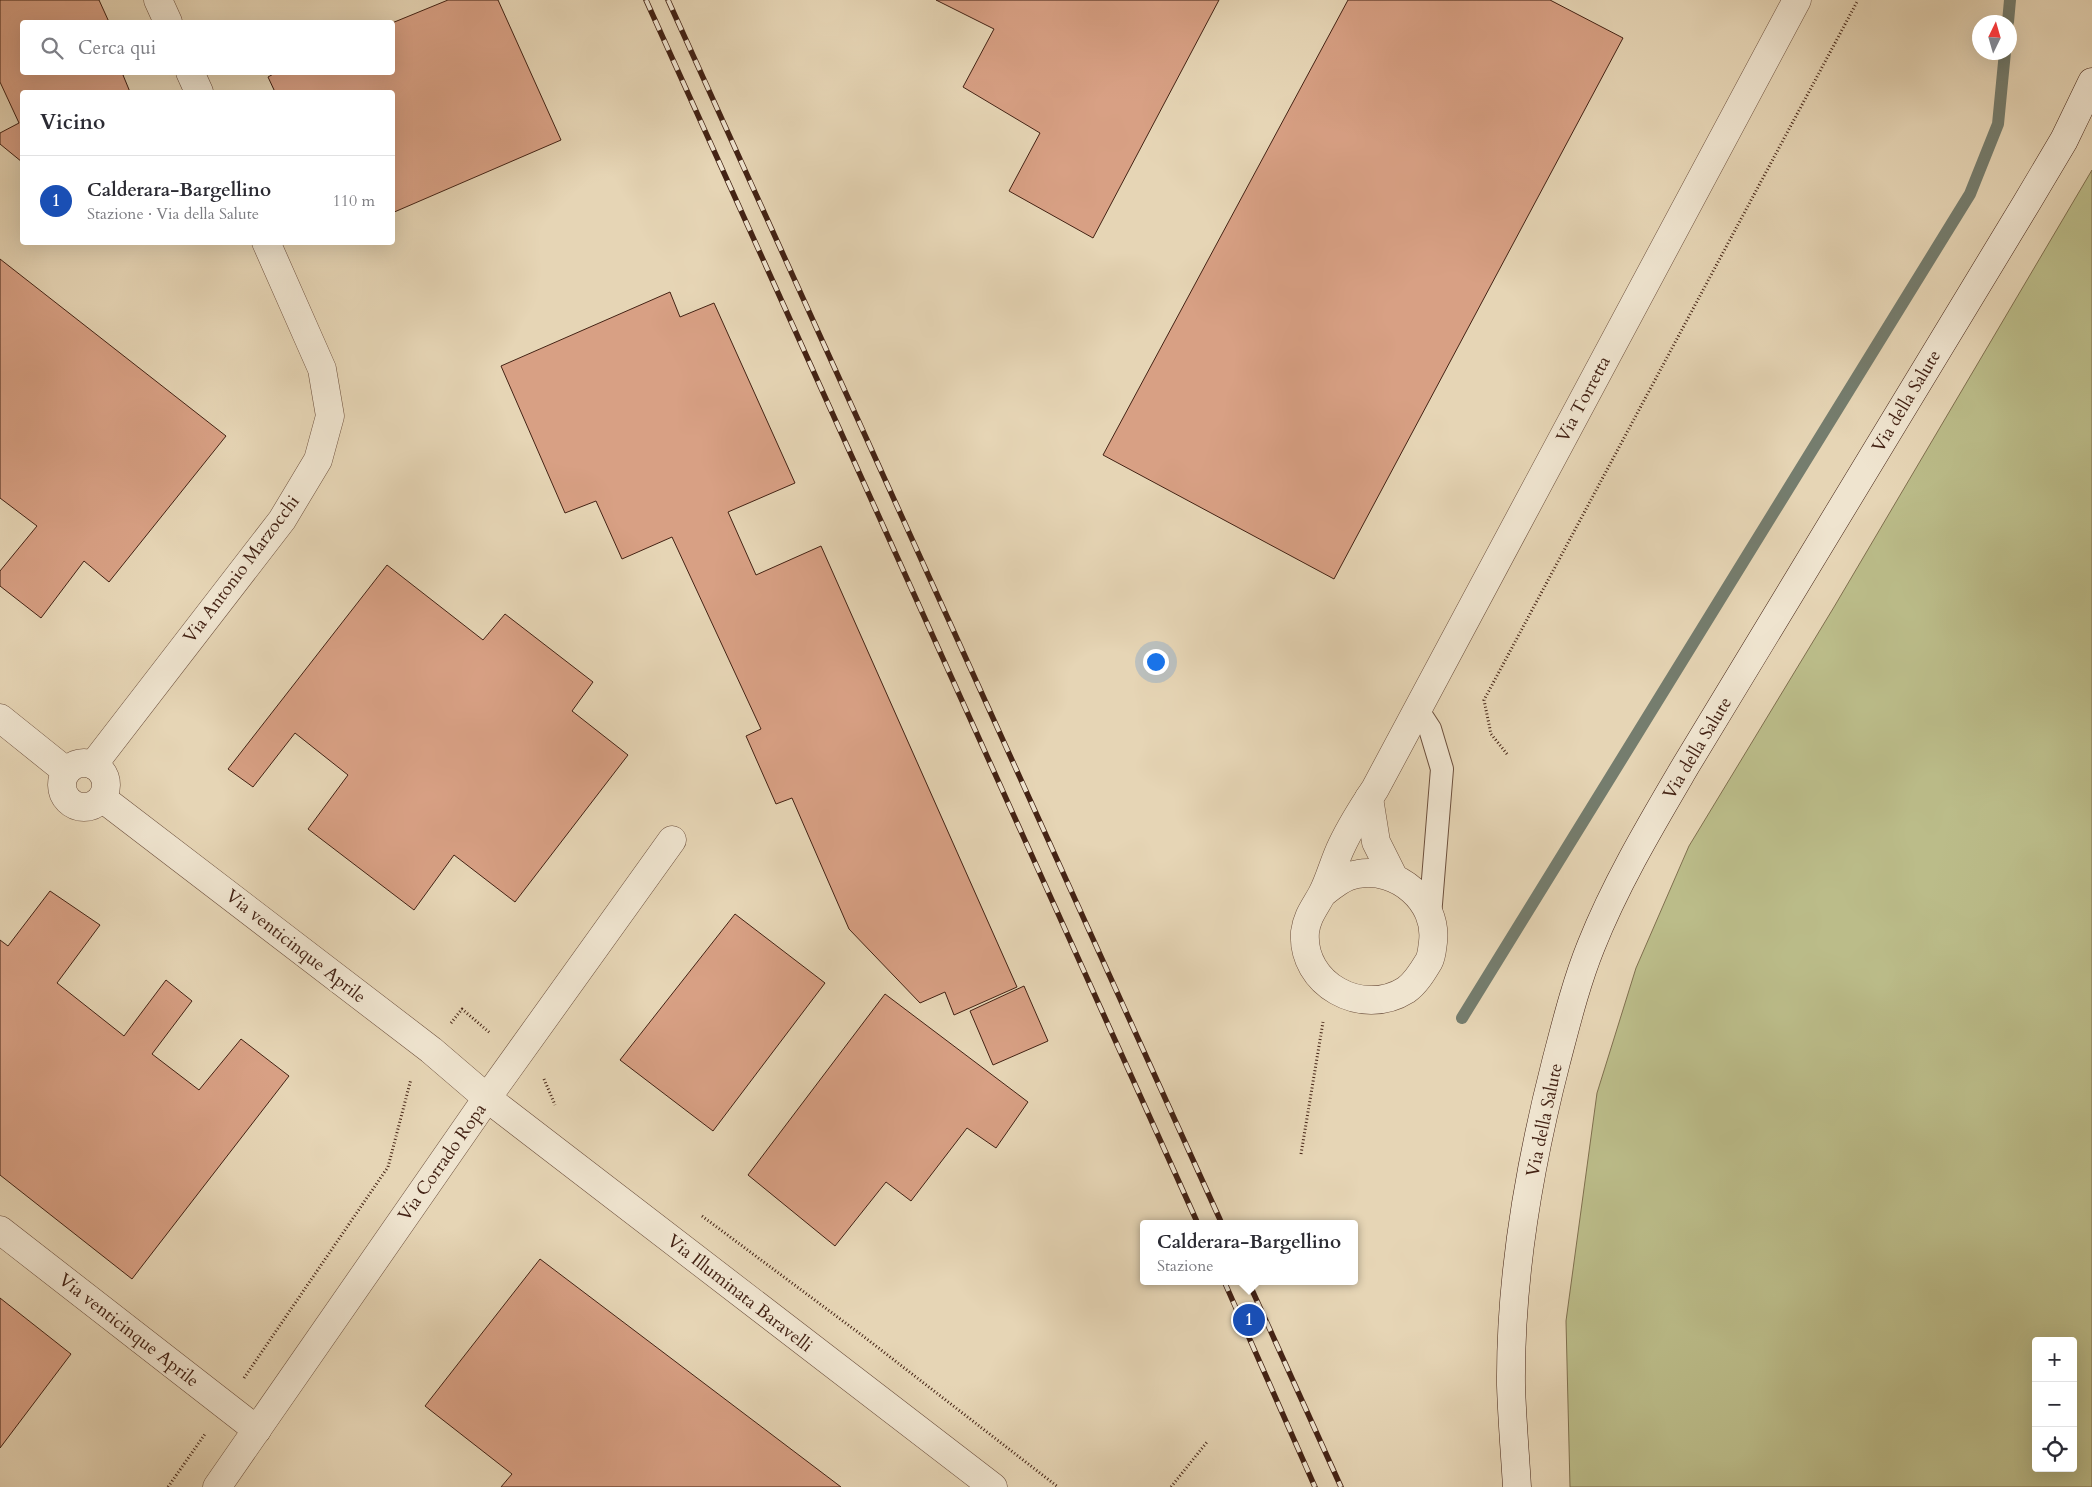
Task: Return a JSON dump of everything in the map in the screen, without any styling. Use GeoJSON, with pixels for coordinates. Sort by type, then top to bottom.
{"type":"FeatureCollection","features":[{"type":"Feature","properties":{"kind":"street"},"geometry":{"type":"LineString","coordinates":[[158,0],[167,20]]}},
{"type":"Feature","properties":{"kind":"street","name":"Via Torretta"},"geometry":{"type":"LineString","coordinates":[[1322,894],[1338,881],[1358,874],[1376,874],[1394,878],[1409,886],[1422,900],[1430,916],[1434,936],[1431,956],[1421,975],[1407,990],[1388,998],[1368,1001],[1347,997],[1329,987],[1315,971],[1307,952],[1306,931],[1311,911],[1322,894],[1342,844],[1417,709],[1797,0]]}},
{"type":"Feature","properties":{"kind":"street"},"geometry":{"type":"LineString","coordinates":[[191,75],[198,90]]}},
{"type":"Feature","properties":{"kind":"street","name":"Via della Salute"},"geometry":{"type":"LineString","coordinates":[[1517,1487],[1511,1384],[1515,1294],[1521,1233],[1546,1102],[1566,1024],[1591,946],[1637,850],[1681,773],[2054,156],[2092,82]]}},
{"type":"Feature","properties":{"kind":"street","name":"Via Antonio Marzocchi"},"geometry":{"type":"LineString","coordinates":[[92,764],[282,520],[318,460],[330,416],[322,369],[267,245]]}},
{"type":"Feature","properties":{"kind":"street"},"geometry":{"type":"LineString","coordinates":[[0,718],[66,771]]}},
{"type":"Feature","properties":{"kind":"street"},"geometry":{"type":"LineString","coordinates":[[82,762],[92,764],[102,771],[105,777],[106,784],[102,798],[91,806],[77,806],[65,798],[61,782],[66,771],[74,764],[82,762]]}},
{"type":"Feature","properties":{"kind":"street","name":"Via venticinque Aprile"},"geometry":{"type":"LineString","coordinates":[[102,798],[431,1050],[487,1098]]}},
{"type":"Feature","properties":{"kind":"street","name":"Via Torretta"},"geometry":{"type":"LineString","coordinates":[[1369,798],[1376,842],[1394,878]]}},
{"type":"Feature","properties":{"kind":"street","name":"Via Corrado Ropa"},"geometry":{"type":"LineString","coordinates":[[217,1487],[487,1098],[672,840]]}},
{"type":"Feature","properties":{"kind":"street","name":"Via Illuminata Baravelli"},"geometry":{"type":"LineString","coordinates":[[487,1098],[993,1487]]}},
{"type":"Feature","properties":{"kind":"street","name":"Via venticinque Aprile"},"geometry":{"type":"LineString","coordinates":[[0,1230],[258,1430]]}},
{"type":"Feature","properties":{"kind":"lane"},"geometry":{"type":"LineString","coordinates":[[1417,709],[1430,729],[1442,769],[1430,916]]}},
{"type":"Feature","properties":{"kind":"path"},"geometry":{"type":"LineString","coordinates":[[1507,754],[1490,734],[1484,700],[1492,681],[1858,0]]}},
{"type":"Feature","properties":{"kind":"path"},"geometry":{"type":"LineString","coordinates":[[1301,1154],[1329,987]]}},
{"type":"Feature","properties":{"kind":"path"},"geometry":{"type":"LineString","coordinates":[[168,1487],[388,1167],[412,1078],[462,1010],[543,1077],[555,1106]]}},
{"type":"Feature","properties":{"kind":"path"},"geometry":{"type":"LineString","coordinates":[[697,1212],[863,1336],[1058,1487]]}},
{"type":"Feature","properties":{"kind":"path"},"geometry":{"type":"LineString","coordinates":[[1171,1487],[1207,1442]]}},
{"type":"Feature","properties":{"kind":"green space"},"geometry":{"type":"Polygon","coordinates":[[[2092,170],[2092,1487],[1570,1487],[1566,1321],[1597,1093],[1636,968],[1689,846],[1834,607],[2092,170]]]}},
{"type":"Feature","properties":{"kind":"building"},"geometry":{"type":"Polygon","coordinates":[[[0,0],[99,0],[108,20],[20,20],[20,75],[123,75],[129,90],[20,90],[20,160],[0,144],[0,133],[19,123],[0,82],[0,0]]]}},
{"type":"Feature","properties":{"kind":"building"},"geometry":{"type":"Polygon","coordinates":[[[448,0],[498,0],[561,140],[395,212],[395,90],[274,90],[268,77],[272,75],[395,75],[395,22],[448,0]]]}},
{"type":"Feature","properties":{"kind":"building"},"geometry":{"type":"Polygon","coordinates":[[[936,0],[1219,0],[1093,238],[1009,191],[1040,133],[963,87],[994,29],[936,0]]]}},
{"type":"Feature","properties":{"kind":"building"},"geometry":{"type":"Polygon","coordinates":[[[1348,0],[1550,0],[1623,38],[1334,579],[1103,455],[1348,0]]]}},
{"type":"Feature","properties":{"kind":"building"},"geometry":{"type":"Polygon","coordinates":[[[0,259],[226,436],[109,582],[84,561],[41,618],[0,586],[0,571],[37,526],[0,498],[0,259]]]}},
{"type":"Feature","properties":{"kind":"building"},"geometry":{"type":"Polygon","coordinates":[[[670,292],[680,317],[714,303],[795,483],[728,512],[756,575],[821,546],[1017,987],[954,1015],[945,992],[920,1003],[849,929],[792,798],[776,804],[746,736],[761,729],[672,537],[622,559],[596,501],[565,513],[501,366],[670,292]]]}},
{"type":"Feature","properties":{"kind":"building"},"geometry":{"type":"Polygon","coordinates":[[[387,565],[483,640],[505,614],[593,682],[572,711],[628,755],[515,902],[454,855],[414,910],[308,829],[348,775],[295,733],[253,787],[228,769],[387,565]]]}},
{"type":"Feature","properties":{"kind":"building"},"geometry":{"type":"Polygon","coordinates":[[[50,891],[100,925],[57,983],[124,1036],[166,980],[192,1001],[152,1054],[199,1090],[241,1039],[289,1076],[132,1279],[0,1175],[0,940],[8,946],[50,891]]]}},
{"type":"Feature","properties":{"kind":"building"},"geometry":{"type":"Polygon","coordinates":[[[735,914],[825,983],[713,1131],[620,1060],[735,914]]]}},
{"type":"Feature","properties":{"kind":"building"},"geometry":{"type":"Polygon","coordinates":[[[1024,986],[1048,1041],[993,1065],[970,1011],[1024,986]]]}},
{"type":"Feature","properties":{"kind":"building"},"geometry":{"type":"Polygon","coordinates":[[[885,994],[1028,1102],[996,1148],[967,1128],[911,1201],[886,1182],[835,1246],[748,1175],[885,994]]]}},
{"type":"Feature","properties":{"kind":"building"},"geometry":{"type":"Polygon","coordinates":[[[540,1259],[841,1487],[501,1487],[512,1474],[425,1406],[540,1259]]]}},
{"type":"Feature","properties":{"kind":"building"},"geometry":{"type":"Polygon","coordinates":[[[0,1298],[71,1354],[0,1448],[0,1298]]]}},
{"type":"Feature","properties":{"kind":"waterway"},"geometry":{"type":"LineString","coordinates":[[2009,15],[2010,0]]}},
{"type":"Feature","properties":{"kind":"waterway"},"geometry":{"type":"LineString","coordinates":[[1462,1018],[1970,194],[1998,124],[2004,60]]}},
{"type":"Feature","properties":{"kind":"railway"},"geometry":{"type":"LineString","coordinates":[[646,0],[1196,1220]]}},
{"type":"Feature","properties":{"kind":"railway"},"geometry":{"type":"LineString","coordinates":[[668,0],[1220,1220]]}},
{"type":"Feature","properties":{"kind":"railway"},"geometry":{"type":"LineString","coordinates":[[1226,1285],[1315,1487]]}},
{"type":"Feature","properties":{"kind":"railway"},"geometry":{"type":"LineString","coordinates":[[1250,1285],[1341,1487]]}},
{"type":"Feature","properties":{"kind":"place","name":"Calderara-Bargellino"},"geometry":{"type":"Point","coordinates":[1249,1320]}}]}
